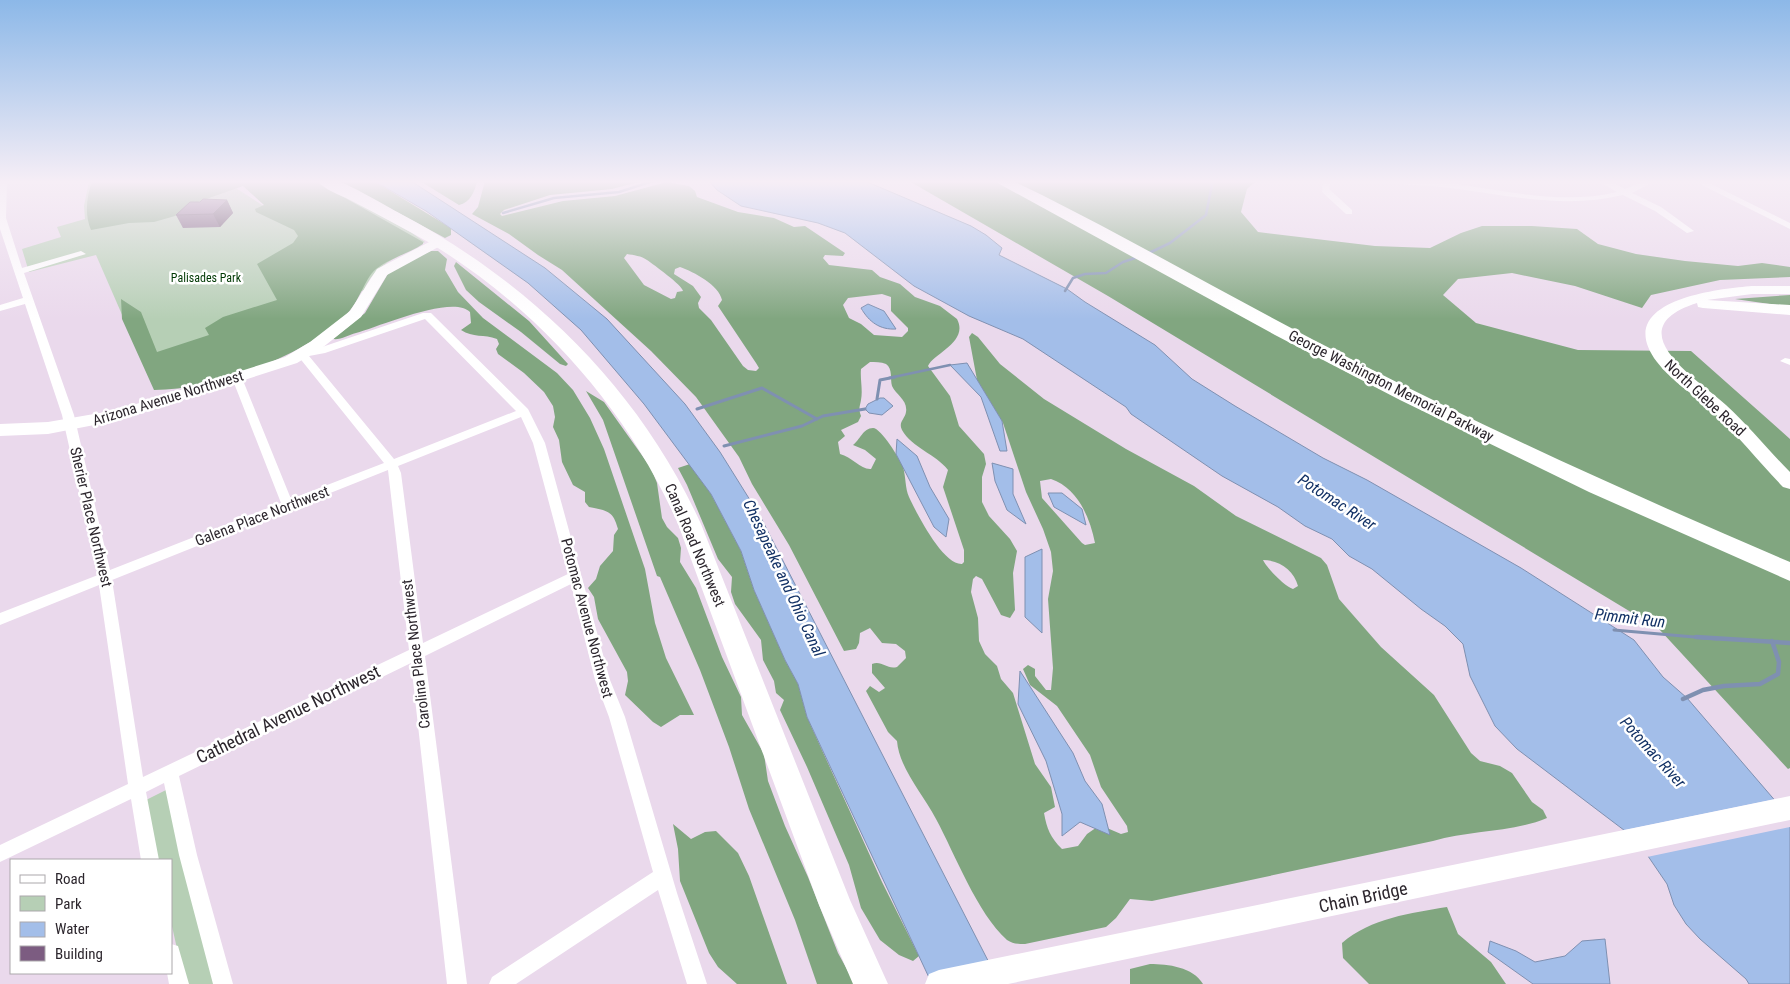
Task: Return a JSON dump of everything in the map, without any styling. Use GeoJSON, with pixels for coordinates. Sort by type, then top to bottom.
{"type":"FeatureCollection","features":[{"type":"Feature","properties":{"kind":"highway","name":"Canal Road Northwest"},"geometry":{"type":"LineString","coordinates":[[409,227],[437,242],[496,280],[552,332],[614,400],[667,477],[684,512],[748,674],[844,928],[871,984]]}},
{"type":"Feature","properties":{"kind":"highway","name":"George Washington Memorial Parkway"},"geometry":{"type":"LineString","coordinates":[[1099,227],[1207,286],[1283,332],[1492,437],[1744,548],[1790,572]]}},
{"type":"Feature","properties":{"kind":"highway","name":"George Washington Memorial Parkway"},"geometry":{"type":"LineString","coordinates":[[1744,548],[1790,563]]}},
{"type":"Feature","properties":{"kind":"main road","name":"Arizona Avenue Northwest"},"geometry":{"type":"LineString","coordinates":[[0,430],[37,430],[70,426],[132,412],[238,378],[302,354],[356,314],[382,272],[437,242]]}},
{"type":"Feature","properties":{"kind":"main road","name":"North Glebe Road"},"geometry":{"type":"LineString","coordinates":[[1790,289],[1714,293],[1674,306],[1661,315],[1654,326],[1654,338],[1662,357],[1672,369],[1729,418],[1790,483]]}},
{"type":"Feature","properties":{"kind":"main road"},"geometry":{"type":"LineString","coordinates":[[1674,306],[1731,304],[1790,310]]}},
{"type":"Feature","properties":{"kind":"main road","name":"Chain Bridge"},"geometry":{"type":"LineString","coordinates":[[940,984],[1783,810]]}},
{"type":"Feature","properties":{"kind":"street","name":"Sherier Place Northwest"},"geometry":{"type":"LineString","coordinates":[[4,227],[70,426],[106,577],[136,788],[150,859]]}},
{"type":"Feature","properties":{"kind":"street"},"geometry":{"type":"LineString","coordinates":[[1685,227],[1690,231]]}},
{"type":"Feature","properties":{"kind":"street"},"geometry":{"type":"LineString","coordinates":[[18,272],[81,254]]}},
{"type":"Feature","properties":{"kind":"street"},"geometry":{"type":"LineString","coordinates":[[0,308],[28,300]]}},
{"type":"Feature","properties":{"kind":"street","name":"Arizona Avenue Northwest"},"geometry":{"type":"LineString","coordinates":[[302,354],[321,350],[427,315]]}},
{"type":"Feature","properties":{"kind":"street","name":"Potomac Avenue Northwest"},"geometry":{"type":"LineString","coordinates":[[427,315],[524,412],[530,422],[546,466],[607,697],[617,717],[663,876],[697,984]]}},
{"type":"Feature","properties":{"kind":"street","name":"Carolina Place Northwest"},"geometry":{"type":"LineString","coordinates":[[302,354],[392,464],[395,473],[457,984]]}},
{"type":"Feature","properties":{"kind":"street"},"geometry":{"type":"LineString","coordinates":[[238,378],[288,506]]}},
{"type":"Feature","properties":{"kind":"street","name":"Galena Place Northwest"},"geometry":{"type":"LineString","coordinates":[[0,619],[524,412]]}},
{"type":"Feature","properties":{"kind":"street","name":"Cathedral Avenue Northwest"},"geometry":{"type":"LineString","coordinates":[[0,854],[576,576]]}},
{"type":"Feature","properties":{"kind":"street"},"geometry":{"type":"LineString","coordinates":[[170,771],[177,811],[223,984]]}},
{"type":"Feature","properties":{"kind":"street"},"geometry":{"type":"LineString","coordinates":[[499,984],[663,876]]}},
{"type":"Feature","properties":{"kind":"street"},"geometry":{"type":"LineString","coordinates":[[172,957],[179,984]]}},
{"type":"Feature","properties":{"kind":"green space","name":"Palisades Park"},"geometry":{"type":"Polygon","coordinates":[[[57,227],[296,227],[324,245],[304,227],[401,227],[425,242],[382,266],[364,290],[154,388],[96,255],[29,272],[22,249],[61,237],[57,227]]]}},
{"type":"Feature","properties":{"kind":"green space"},"geometry":{"type":"Polygon","coordinates":[[[90,227],[108,227],[91,230],[90,227]]]}},
{"type":"Feature","properties":{"kind":"green space"},"geometry":{"type":"Polygon","coordinates":[[[287,227],[396,227],[423,242],[423,244],[376,269],[345,316],[327,331],[305,345],[256,368],[229,377],[178,389],[154,390],[122,319],[121,299],[141,312],[157,352],[209,335],[205,328],[223,317],[277,300],[257,264],[293,243],[298,236],[294,230],[287,227]]]}},
{"type":"Feature","properties":{"kind":"green space"},"geometry":{"type":"Polygon","coordinates":[[[424,227],[449,227],[451,235],[445,238],[424,227]]]}},
{"type":"Feature","properties":{"kind":"green space"},"geometry":{"type":"Polygon","coordinates":[[[496,227],[806,227],[845,253],[843,256],[825,255],[823,258],[829,265],[872,270],[880,277],[900,284],[915,297],[940,306],[957,319],[959,327],[955,341],[931,361],[928,366],[950,396],[959,426],[984,454],[986,464],[982,477],[982,502],[989,516],[1010,539],[1017,551],[1013,573],[1015,610],[1010,618],[1001,615],[982,579],[976,576],[973,579],[971,592],[978,618],[979,641],[985,654],[997,666],[1001,679],[1013,693],[1035,764],[1051,787],[1055,807],[1044,813],[1050,832],[1062,849],[1078,846],[1087,834],[1100,825],[1121,834],[1128,832],[1127,826],[1101,787],[1090,755],[1057,706],[1030,685],[1023,669],[1028,665],[1035,669],[1035,676],[1046,690],[1051,690],[1053,668],[1048,599],[1053,571],[1051,552],[1026,492],[1003,423],[977,380],[969,337],[972,333],[978,337],[1000,364],[1044,399],[1126,449],[1194,486],[1236,516],[1321,558],[1327,565],[1339,599],[1381,647],[1434,695],[1471,753],[1480,761],[1500,766],[1512,773],[1532,802],[1543,810],[1547,818],[1505,829],[1447,837],[1152,901],[1130,899],[1116,918],[1106,927],[1025,944],[1016,944],[1007,940],[986,915],[976,899],[936,819],[902,761],[897,741],[888,732],[866,691],[870,686],[879,692],[885,688],[872,673],[872,664],[879,663],[893,668],[897,667],[906,658],[905,651],[896,644],[882,643],[870,628],[860,633],[856,649],[844,651],[789,545],[752,484],[739,457],[696,397],[651,351],[562,270],[496,227]],[[627,254],[624,258],[644,285],[671,299],[675,298],[677,292],[683,291],[673,280],[645,259],[627,254]],[[680,267],[675,269],[674,274],[693,286],[701,297],[698,303],[699,308],[711,320],[743,366],[748,370],[756,371],[759,368],[718,306],[722,300],[720,294],[711,284],[692,272],[680,267]],[[882,294],[848,298],[843,305],[849,318],[861,324],[874,335],[902,337],[908,331],[908,328],[891,311],[891,297],[882,294]],[[870,362],[861,369],[862,392],[859,409],[861,416],[858,422],[841,430],[845,436],[838,442],[840,454],[864,468],[871,469],[876,459],[865,450],[853,445],[867,430],[873,428],[881,433],[890,444],[903,467],[908,494],[924,526],[947,556],[955,562],[962,564],[964,562],[964,550],[943,487],[948,470],[943,464],[906,436],[901,425],[905,414],[905,404],[892,386],[888,366],[882,363],[870,362]],[[1051,479],[1040,481],[1042,498],[1082,543],[1085,545],[1095,543],[1086,514],[1069,489],[1051,479]],[[1263,560],[1281,581],[1293,589],[1298,586],[1293,575],[1285,567],[1269,560],[1263,560]]]}},
{"type":"Feature","properties":{"kind":"green space"},"geometry":{"type":"Polygon","coordinates":[[[988,227],[1254,227],[1258,232],[1375,246],[1430,248],[1461,233],[1479,227],[1546,227],[1577,229],[1598,244],[1636,254],[1738,266],[1762,263],[1790,267],[1790,277],[1720,280],[1651,295],[1642,308],[1575,286],[1512,273],[1458,279],[1443,295],[1476,323],[1578,350],[1691,351],[1790,439],[1790,768],[1788,769],[1659,629],[1108,296],[988,227]]]}},
{"type":"Feature","properties":{"kind":"green space"},"geometry":{"type":"Polygon","coordinates":[[[431,251],[438,251],[447,259],[445,270],[458,292],[483,318],[557,373],[573,390],[590,418],[604,449],[645,569],[655,623],[666,658],[694,715],[680,715],[661,727],[653,722],[625,695],[628,681],[627,672],[598,619],[594,597],[588,588],[596,579],[600,566],[613,551],[614,535],[618,529],[616,523],[608,512],[589,507],[585,502],[585,492],[573,485],[562,462],[559,440],[553,427],[555,417],[553,406],[544,392],[524,373],[498,354],[496,349],[499,344],[497,339],[470,334],[461,330],[471,323],[470,312],[461,307],[448,307],[432,309],[342,338],[333,339],[365,313],[389,272],[431,251]]]}},
{"type":"Feature","properties":{"kind":"green space"},"geometry":{"type":"Polygon","coordinates":[[[456,262],[529,321],[568,364],[566,366],[560,364],[521,332],[479,302],[466,290],[454,266],[456,262]]]}},
{"type":"Feature","properties":{"kind":"green space"},"geometry":{"type":"Polygon","coordinates":[[[1790,295],[1790,307],[1735,299],[1790,295]]]}},
{"type":"Feature","properties":{"kind":"green space"},"geometry":{"type":"Polygon","coordinates":[[[586,391],[604,402],[651,468],[657,483],[662,518],[667,527],[678,538],[681,548],[680,562],[696,588],[722,657],[741,697],[742,715],[764,754],[768,781],[785,826],[808,877],[838,953],[855,984],[817,984],[795,920],[749,809],[729,747],[700,670],[660,577],[657,576],[603,420],[586,391]]]}},
{"type":"Feature","properties":{"kind":"green space"},"geometry":{"type":"Polygon","coordinates":[[[690,464],[711,494],[741,551],[754,590],[785,660],[798,684],[807,717],[882,882],[919,956],[913,961],[899,955],[880,940],[861,908],[849,865],[780,710],[784,700],[776,693],[774,681],[763,660],[761,640],[735,604],[731,592],[732,577],[718,559],[678,468],[690,464]]]}},
{"type":"Feature","properties":{"kind":"green space"},"geometry":{"type":"Polygon","coordinates":[[[166,790],[214,984],[185,984],[172,926],[172,859],[158,859],[144,801],[166,790]]]}},
{"type":"Feature","properties":{"kind":"green space"},"geometry":{"type":"Polygon","coordinates":[[[673,824],[691,839],[705,832],[716,831],[738,853],[749,876],[787,984],[737,984],[718,967],[709,953],[680,881],[678,849],[673,824]]]}},
{"type":"Feature","properties":{"kind":"green space"},"geometry":{"type":"Polygon","coordinates":[[[1447,907],[1458,934],[1491,962],[1506,984],[1369,984],[1343,958],[1342,943],[1378,922],[1447,907]]]}},
{"type":"Feature","properties":{"kind":"green space"},"geometry":{"type":"Polygon","coordinates":[[[1150,964],[1172,966],[1187,970],[1199,978],[1203,984],[1130,984],[1130,969],[1150,964]]]}},
{"type":"Feature","properties":{"kind":"water","name":"Chesapeake and Ohio Canal"},"geometry":{"type":"Polygon","coordinates":[[[449,227],[482,227],[545,268],[607,319],[685,404],[720,452],[760,516],[1000,984],[932,984],[807,717],[798,684],[785,660],[754,590],[741,551],[711,494],[644,404],[581,330],[528,283],[449,227]]]}},
{"type":"Feature","properties":{"kind":"water","name":"Potomac River"},"geometry":{"type":"Polygon","coordinates":[[[829,227],[973,227],[1002,248],[999,255],[1067,289],[1155,345],[1192,379],[1235,406],[1323,458],[1367,480],[1521,568],[1634,640],[1663,677],[1687,698],[1790,818],[1790,984],[1749,984],[1746,979],[1700,939],[1686,924],[1674,905],[1667,884],[1637,840],[1517,749],[1495,726],[1470,676],[1463,644],[1445,626],[1372,569],[1349,556],[1332,539],[1305,526],[1278,507],[1222,476],[1131,414],[1126,407],[1023,339],[969,316],[914,286],[845,233],[829,227]]]}},
{"type":"Feature","properties":{"kind":"water"},"geometry":{"type":"Polygon","coordinates":[[[868,304],[884,311],[896,329],[885,328],[871,321],[861,308],[868,304]]]}},
{"type":"Feature","properties":{"kind":"water"},"geometry":{"type":"Polygon","coordinates":[[[967,363],[1002,421],[1007,451],[1000,451],[981,397],[950,365],[967,363]]]}},
{"type":"Feature","properties":{"kind":"water"},"geometry":{"type":"Polygon","coordinates":[[[884,398],[893,406],[882,415],[869,413],[865,409],[868,404],[884,398]]]}},
{"type":"Feature","properties":{"kind":"water"},"geometry":{"type":"Polygon","coordinates":[[[897,439],[917,456],[930,487],[949,519],[946,537],[934,527],[896,454],[897,439]]]}},
{"type":"Feature","properties":{"kind":"water"},"geometry":{"type":"Polygon","coordinates":[[[992,463],[1013,469],[1013,494],[1026,524],[1007,510],[995,481],[992,463]]]}},
{"type":"Feature","properties":{"kind":"water"},"geometry":{"type":"Polygon","coordinates":[[[1048,493],[1062,493],[1082,509],[1086,525],[1054,507],[1048,493]]]}},
{"type":"Feature","properties":{"kind":"water"},"geometry":{"type":"Polygon","coordinates":[[[1042,549],[1042,633],[1025,617],[1025,557],[1042,549]]]}},
{"type":"Feature","properties":{"kind":"water"},"geometry":{"type":"Polygon","coordinates":[[[1020,671],[1073,753],[1085,781],[1102,804],[1110,835],[1080,822],[1062,836],[1062,814],[1046,761],[1018,704],[1020,671]]]}},
{"type":"Feature","properties":{"kind":"water"},"geometry":{"type":"Polygon","coordinates":[[[1605,939],[1610,984],[1533,984],[1488,952],[1490,941],[1516,951],[1535,962],[1565,956],[1582,941],[1605,939]]]}},
{"type":"Feature","properties":{"kind":"pier"},"geometry":{"type":"Polygon","coordinates":[[[1776,799],[1790,814],[1790,827],[1647,857],[1635,842],[1620,831],[1776,799]]]}},
{"type":"Feature","properties":{"kind":"waterway"},"geometry":{"type":"LineString","coordinates":[[1149,253],[1170,243],[1191,227]]}},
{"type":"Feature","properties":{"kind":"waterway"},"geometry":{"type":"LineString","coordinates":[[1065,291],[1073,278],[1085,274],[1106,273],[1123,262],[1138,257]]}},
{"type":"Feature","properties":{"kind":"waterway"},"geometry":{"type":"LineString","coordinates":[[889,378],[950,365]]}},
{"type":"Feature","properties":{"kind":"waterway"},"geometry":{"type":"LineString","coordinates":[[877,399],[880,380],[895,377]]}},
{"type":"Feature","properties":{"kind":"waterway"},"geometry":{"type":"LineString","coordinates":[[697,409],[762,388],[817,419]]}},
{"type":"Feature","properties":{"kind":"waterway"},"geometry":{"type":"LineString","coordinates":[[817,419],[823,416],[865,409]]}},
{"type":"Feature","properties":{"kind":"waterway"},"geometry":{"type":"LineString","coordinates":[[724,446],[802,426],[817,419]]}},
{"type":"Feature","properties":{"kind":"waterway","name":"Pimmit Run"},"geometry":{"type":"LineString","coordinates":[[1614,630],[1717,639]]}},
{"type":"Feature","properties":{"kind":"waterway","name":"Pimmit Run"},"geometry":{"type":"LineString","coordinates":[[1696,637],[1772,642]]}},
{"type":"Feature","properties":{"kind":"waterway","name":"Pimmit Run"},"geometry":{"type":"LineString","coordinates":[[1683,699],[1703,690],[1724,686],[1760,684],[1778,674],[1779,662],[1772,642]]}},
{"type":"Feature","properties":{"kind":"waterway","name":"Pimmit Run"},"geometry":{"type":"LineString","coordinates":[[1772,642],[1790,643]]}}]}
